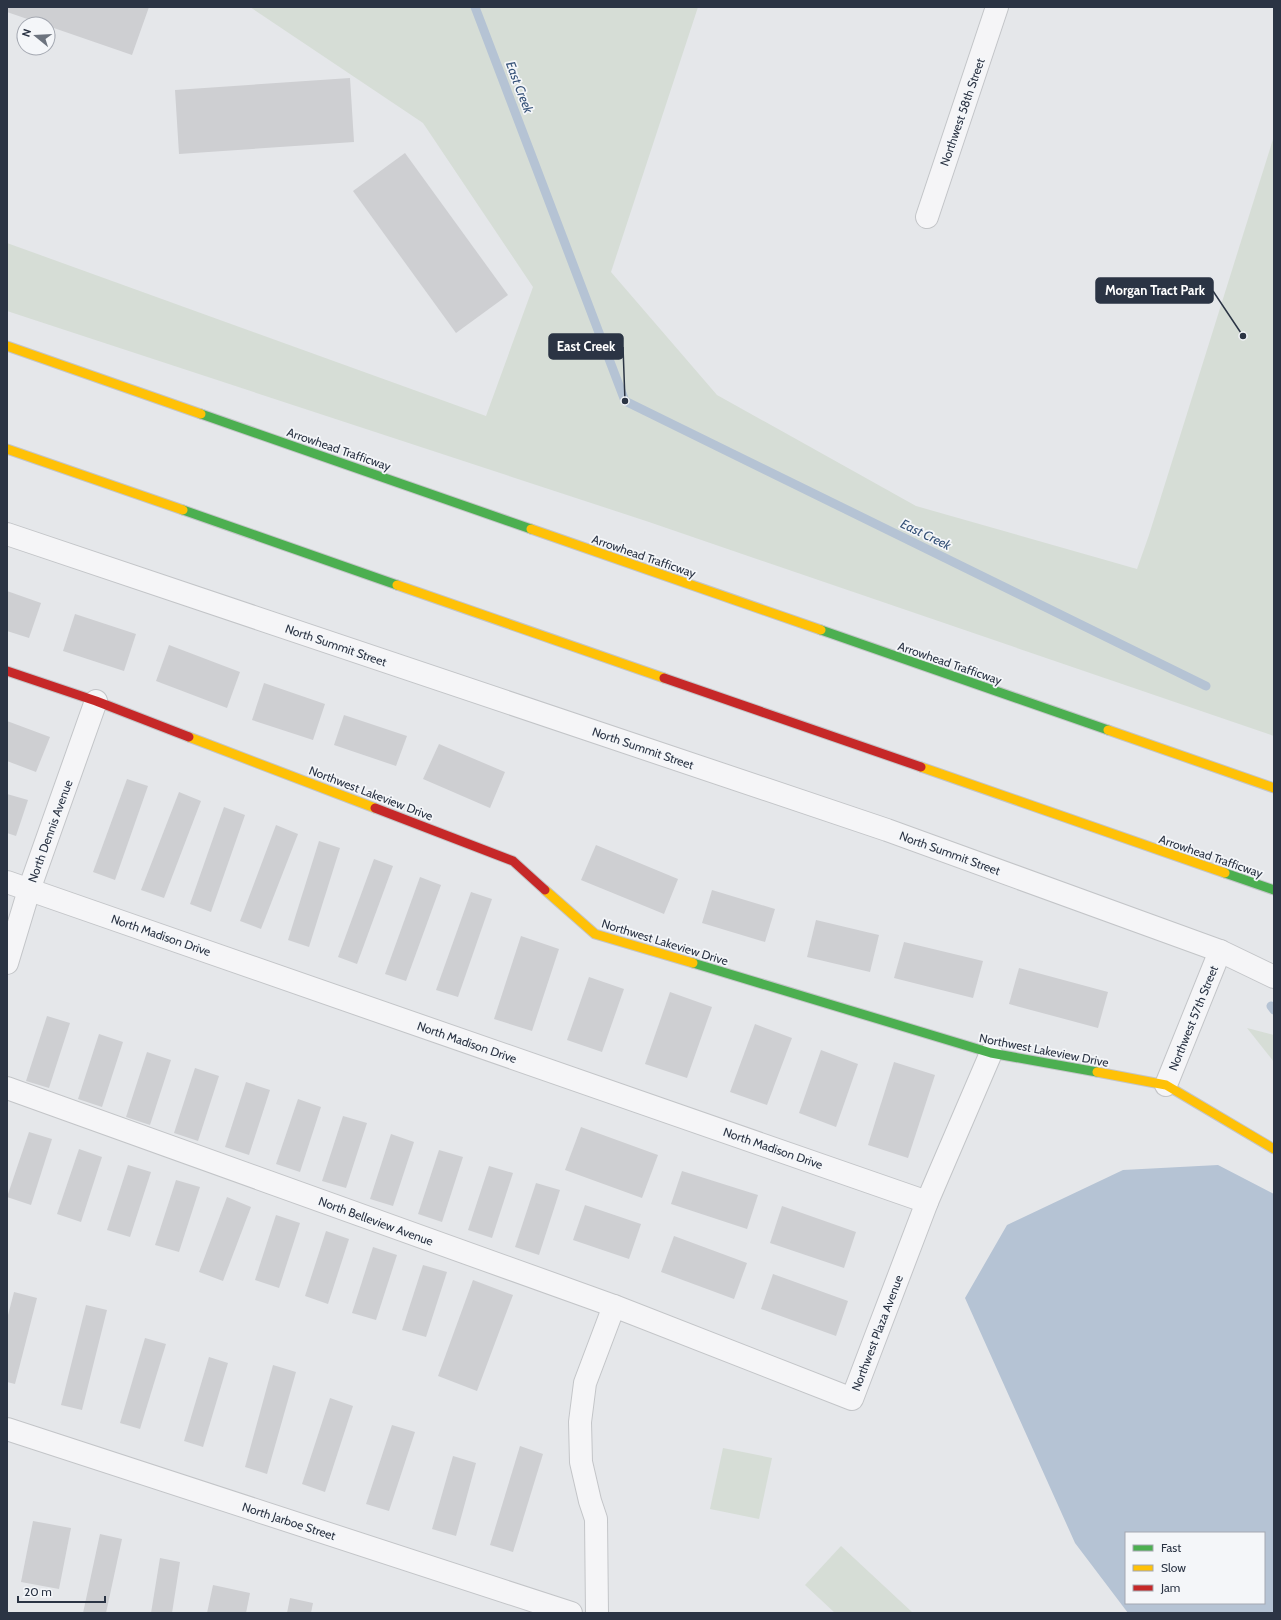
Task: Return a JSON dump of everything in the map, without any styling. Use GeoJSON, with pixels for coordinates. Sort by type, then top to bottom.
{"type":"FeatureCollection","features":[{"type":"Feature","properties":{"kind":"main road","name":"Arrowhead Trafficway"},"geometry":{"type":"LineString","coordinates":[[7,346],[1274,788]]}},
{"type":"Feature","properties":{"kind":"main road","name":"Arrowhead Trafficway"},"geometry":{"type":"LineString","coordinates":[[7,449],[1274,890]]}},
{"type":"Feature","properties":{"kind":"main road","name":"Northwest Lakeview Drive"},"geometry":{"type":"LineString","coordinates":[[7,671],[96,701],[513,861],[595,934],[991,1053],[1166,1085],[1274,1149]]}},
{"type":"Feature","properties":{"kind":"street","name":"Northwest 58th Street"},"geometry":{"type":"LineString","coordinates":[[927,217],[998,7]]}},
{"type":"Feature","properties":{"kind":"street","name":"North Summit Street"},"geometry":{"type":"LineString","coordinates":[[7,534],[887,830],[1220,951],[1274,976]]}},
{"type":"Feature","properties":{"kind":"street","name":"North Dennis Avenue"},"geometry":{"type":"LineString","coordinates":[[7,962],[29,890],[96,701]]}},
{"type":"Feature","properties":{"kind":"street","name":"North Madison Drive"},"geometry":{"type":"LineString","coordinates":[[7,882],[927,1202]]}},
{"type":"Feature","properties":{"kind":"street","name":"Northwest 57th Street"},"geometry":{"type":"LineString","coordinates":[[1166,1085],[1220,951]]}},
{"type":"Feature","properties":{"kind":"street","name":"Northwest Plaza Avenue"},"geometry":{"type":"LineString","coordinates":[[614,1306],[852,1399],[927,1202],[991,1053]]}},
{"type":"Feature","properties":{"kind":"street","name":"North Belleview Avenue"},"geometry":{"type":"LineString","coordinates":[[7,1088],[614,1306]]}},
{"type":"Feature","properties":{"kind":"street"},"geometry":{"type":"LineString","coordinates":[[597,1613],[596,1519],[590,1501],[581,1462],[580,1422],[585,1383],[614,1306]]}},
{"type":"Feature","properties":{"kind":"street","name":"North Jarboe Street"},"geometry":{"type":"LineString","coordinates":[[7,1429],[571,1613]]}},
{"type":"Feature","properties":{"kind":"shaded area"},"geometry":{"type":"Polygon","coordinates":[[[250,7],[698,7],[611,272],[717,395],[916,506],[1137,569],[1274,136],[1274,736],[649,522],[7,311],[7,243],[486,416],[533,287],[423,123],[250,7]]]}},
{"type":"Feature","properties":{"kind":"shaded area"},"geometry":{"type":"Polygon","coordinates":[[[1247,1028],[1274,1035],[1274,1062],[1247,1028]]]}},
{"type":"Feature","properties":{"kind":"shaded area"},"geometry":{"type":"Polygon","coordinates":[[[723,1448],[772,1458],[759,1519],[710,1509],[723,1448]]]}},
{"type":"Feature","properties":{"kind":"shaded area"},"geometry":{"type":"Polygon","coordinates":[[[841,1546],[913,1613],[835,1613],[805,1585],[841,1546]]]}},
{"type":"Feature","properties":{"kind":"water"},"geometry":{"type":"Polygon","coordinates":[[[1218,1165],[1274,1194],[1274,1613],[1128,1613],[1075,1543],[965,1298],[1007,1225],[1123,1170],[1218,1165]]]}},
{"type":"Feature","properties":{"kind":"building"},"geometry":{"type":"Polygon","coordinates":[[[7,7],[149,7],[132,55],[56,29],[56,16],[19,16],[7,12],[7,7]]]}},
{"type":"Feature","properties":{"kind":"building"},"geometry":{"type":"Polygon","coordinates":[[[350,78],[354,142],[179,154],[175,90],[350,78]]]}},
{"type":"Feature","properties":{"kind":"building"},"geometry":{"type":"Polygon","coordinates":[[[405,153],[508,295],[456,333],[353,191],[405,153]]]}},
{"type":"Feature","properties":{"kind":"building"},"geometry":{"type":"Polygon","coordinates":[[[7,591],[41,603],[29,638],[7,631],[7,591]]]}},
{"type":"Feature","properties":{"kind":"building"},"geometry":{"type":"Polygon","coordinates":[[[75,614],[136,634],[124,671],[63,651],[75,614]]]}},
{"type":"Feature","properties":{"kind":"building"},"geometry":{"type":"Polygon","coordinates":[[[169,645],[240,672],[227,708],[156,681],[169,645]]]}},
{"type":"Feature","properties":{"kind":"building"},"geometry":{"type":"Polygon","coordinates":[[[264,683],[325,704],[313,740],[252,720],[264,683]]]}},
{"type":"Feature","properties":{"kind":"building"},"geometry":{"type":"Polygon","coordinates":[[[344,715],[407,736],[396,766],[334,745],[344,715]]]}},
{"type":"Feature","properties":{"kind":"building"},"geometry":{"type":"Polygon","coordinates":[[[7,721],[50,737],[36,772],[7,761],[7,721]]]}},
{"type":"Feature","properties":{"kind":"building"},"geometry":{"type":"Polygon","coordinates":[[[439,744],[505,772],[490,808],[423,779],[439,744]]]}},
{"type":"Feature","properties":{"kind":"building"},"geometry":{"type":"Polygon","coordinates":[[[127,779],[148,786],[115,880],[93,872],[127,779]]]}},
{"type":"Feature","properties":{"kind":"building"},"geometry":{"type":"Polygon","coordinates":[[[179,792],[201,801],[164,898],[141,890],[179,792]]]}},
{"type":"Feature","properties":{"kind":"building"},"geometry":{"type":"Polygon","coordinates":[[[7,794],[28,800],[16,836],[7,833],[7,794]]]}},
{"type":"Feature","properties":{"kind":"building"},"geometry":{"type":"Polygon","coordinates":[[[224,807],[245,815],[211,912],[190,904],[224,807]]]}},
{"type":"Feature","properties":{"kind":"building"},"geometry":{"type":"Polygon","coordinates":[[[276,825],[298,834],[261,929],[240,921],[276,825]]]}},
{"type":"Feature","properties":{"kind":"building"},"geometry":{"type":"Polygon","coordinates":[[[319,841],[340,848],[309,947],[288,940],[319,841]]]}},
{"type":"Feature","properties":{"kind":"building"},"geometry":{"type":"Polygon","coordinates":[[[596,845],[678,879],[664,914],[581,880],[596,845]]]}},
{"type":"Feature","properties":{"kind":"building"},"geometry":{"type":"Polygon","coordinates":[[[374,859],[393,866],[357,964],[338,957],[374,859]]]}},
{"type":"Feature","properties":{"kind":"building"},"geometry":{"type":"Polygon","coordinates":[[[420,877],[441,885],[406,981],[385,974],[420,877]]]}},
{"type":"Feature","properties":{"kind":"building"},"geometry":{"type":"Polygon","coordinates":[[[712,890],[775,909],[765,942],[702,923],[712,890]]]}},
{"type":"Feature","properties":{"kind":"building"},"geometry":{"type":"Polygon","coordinates":[[[471,892],[492,899],[458,997],[436,990],[471,892]]]}},
{"type":"Feature","properties":{"kind":"building"},"geometry":{"type":"Polygon","coordinates":[[[816,920],[879,935],[870,972],[807,957],[816,920]]]}},
{"type":"Feature","properties":{"kind":"building"},"geometry":{"type":"Polygon","coordinates":[[[521,936],[559,949],[532,1031],[494,1019],[521,936]]]}},
{"type":"Feature","properties":{"kind":"building"},"geometry":{"type":"Polygon","coordinates":[[[904,942],[983,961],[973,998],[894,978],[904,942]]]}},
{"type":"Feature","properties":{"kind":"building"},"geometry":{"type":"Polygon","coordinates":[[[1019,968],[1108,992],[1098,1028],[1009,1004],[1019,968]]]}},
{"type":"Feature","properties":{"kind":"building"},"geometry":{"type":"Polygon","coordinates":[[[589,977],[624,989],[602,1052],[567,1040],[589,977]]]}},
{"type":"Feature","properties":{"kind":"building"},"geometry":{"type":"Polygon","coordinates":[[[670,992],[712,1007],[687,1078],[645,1064],[670,992]]]}},
{"type":"Feature","properties":{"kind":"building"},"geometry":{"type":"Polygon","coordinates":[[[47,1016],[70,1023],[49,1088],[26,1081],[47,1016]]]}},
{"type":"Feature","properties":{"kind":"building"},"geometry":{"type":"Polygon","coordinates":[[[755,1024],[792,1038],[767,1105],[730,1092],[755,1024]]]}},
{"type":"Feature","properties":{"kind":"building"},"geometry":{"type":"Polygon","coordinates":[[[99,1034],[123,1042],[102,1107],[78,1099],[99,1034]]]}},
{"type":"Feature","properties":{"kind":"building"},"geometry":{"type":"Polygon","coordinates":[[[821,1050],[858,1064],[836,1127],[799,1113],[821,1050]]]}},
{"type":"Feature","properties":{"kind":"building"},"geometry":{"type":"Polygon","coordinates":[[[147,1052],[171,1060],[150,1125],[126,1117],[147,1052]]]}},
{"type":"Feature","properties":{"kind":"building"},"geometry":{"type":"Polygon","coordinates":[[[894,1062],[935,1075],[908,1158],[868,1145],[894,1062]]]}},
{"type":"Feature","properties":{"kind":"building"},"geometry":{"type":"Polygon","coordinates":[[[195,1068],[219,1076],[198,1141],[174,1133],[195,1068]]]}},
{"type":"Feature","properties":{"kind":"building"},"geometry":{"type":"Polygon","coordinates":[[[246,1082],[270,1090],[249,1155],[225,1147],[246,1082]]]}},
{"type":"Feature","properties":{"kind":"building"},"geometry":{"type":"Polygon","coordinates":[[[298,1099],[321,1107],[300,1172],[276,1164],[298,1099]]]}},
{"type":"Feature","properties":{"kind":"building"},"geometry":{"type":"Polygon","coordinates":[[[343,1116],[367,1123],[346,1188],[322,1181],[343,1116]]]}},
{"type":"Feature","properties":{"kind":"building"},"geometry":{"type":"Polygon","coordinates":[[[581,1127],[658,1155],[642,1198],[565,1170],[581,1127]]]}},
{"type":"Feature","properties":{"kind":"building"},"geometry":{"type":"Polygon","coordinates":[[[29,1132],[52,1139],[31,1205],[7,1197],[29,1132]]]}},
{"type":"Feature","properties":{"kind":"building"},"geometry":{"type":"Polygon","coordinates":[[[391,1134],[414,1142],[393,1206],[370,1199],[391,1134]]]}},
{"type":"Feature","properties":{"kind":"building"},"geometry":{"type":"Polygon","coordinates":[[[79,1149],[102,1157],[81,1222],[57,1214],[79,1149]]]}},
{"type":"Feature","properties":{"kind":"building"},"geometry":{"type":"Polygon","coordinates":[[[439,1150],[463,1157],[442,1222],[418,1214],[439,1150]]]}},
{"type":"Feature","properties":{"kind":"building"},"geometry":{"type":"Polygon","coordinates":[[[128,1165],[151,1172],[130,1237],[107,1230],[128,1165]]]}},
{"type":"Feature","properties":{"kind":"building"},"geometry":{"type":"Polygon","coordinates":[[[489,1166],[513,1173],[492,1238],[468,1230],[489,1166]]]}},
{"type":"Feature","properties":{"kind":"building"},"geometry":{"type":"Polygon","coordinates":[[[682,1171],[758,1195],[747,1229],[671,1204],[682,1171]]]}},
{"type":"Feature","properties":{"kind":"building"},"geometry":{"type":"Polygon","coordinates":[[[176,1180],[200,1187],[179,1252],[155,1245],[176,1180]]]}},
{"type":"Feature","properties":{"kind":"building"},"geometry":{"type":"Polygon","coordinates":[[[536,1183],[560,1190],[539,1255],[515,1247],[536,1183]]]}},
{"type":"Feature","properties":{"kind":"building"},"geometry":{"type":"Polygon","coordinates":[[[227,1197],[251,1207],[223,1281],[199,1272],[227,1197]]]}},
{"type":"Feature","properties":{"kind":"building"},"geometry":{"type":"Polygon","coordinates":[[[585,1205],[641,1224],[629,1259],[573,1240],[585,1205]]]}},
{"type":"Feature","properties":{"kind":"building"},"geometry":{"type":"Polygon","coordinates":[[[782,1206],[856,1232],[844,1268],[770,1243],[782,1206]]]}},
{"type":"Feature","properties":{"kind":"building"},"geometry":{"type":"Polygon","coordinates":[[[276,1215],[300,1223],[279,1288],[255,1280],[276,1215]]]}},
{"type":"Feature","properties":{"kind":"building"},"geometry":{"type":"Polygon","coordinates":[[[326,1231],[349,1239],[328,1304],[305,1296],[326,1231]]]}},
{"type":"Feature","properties":{"kind":"building"},"geometry":{"type":"Polygon","coordinates":[[[674,1236],[747,1263],[734,1299],[661,1272],[674,1236]]]}},
{"type":"Feature","properties":{"kind":"building"},"geometry":{"type":"Polygon","coordinates":[[[373,1247],[397,1255],[376,1320],[352,1313],[373,1247]]]}},
{"type":"Feature","properties":{"kind":"building"},"geometry":{"type":"Polygon","coordinates":[[[423,1265],[447,1272],[426,1337],[402,1330],[423,1265]]]}},
{"type":"Feature","properties":{"kind":"building"},"geometry":{"type":"Polygon","coordinates":[[[773,1274],[848,1301],[836,1336],[761,1309],[773,1274]]]}},
{"type":"Feature","properties":{"kind":"building"},"geometry":{"type":"Polygon","coordinates":[[[473,1280],[513,1295],[477,1391],[438,1376],[473,1280]]]}},
{"type":"Feature","properties":{"kind":"building"},"geometry":{"type":"Polygon","coordinates":[[[14,1292],[37,1298],[15,1384],[7,1382],[7,1319],[14,1292]]]}},
{"type":"Feature","properties":{"kind":"building"},"geometry":{"type":"Polygon","coordinates":[[[86,1305],[107,1310],[82,1410],[61,1405],[86,1305]]]}},
{"type":"Feature","properties":{"kind":"building"},"geometry":{"type":"Polygon","coordinates":[[[145,1338],[166,1344],[140,1429],[120,1423],[145,1338]]]}},
{"type":"Feature","properties":{"kind":"building"},"geometry":{"type":"Polygon","coordinates":[[[209,1357],[228,1363],[203,1447],[184,1441],[209,1357]]]}},
{"type":"Feature","properties":{"kind":"building"},"geometry":{"type":"Polygon","coordinates":[[[273,1365],[296,1372],[267,1474],[245,1467],[273,1365]]]}},
{"type":"Feature","properties":{"kind":"building"},"geometry":{"type":"Polygon","coordinates":[[[330,1398],[353,1406],[325,1492],[302,1484],[330,1398]]]}},
{"type":"Feature","properties":{"kind":"building"},"geometry":{"type":"Polygon","coordinates":[[[392,1425],[415,1432],[389,1511],[366,1504],[392,1425]]]}},
{"type":"Feature","properties":{"kind":"building"},"geometry":{"type":"Polygon","coordinates":[[[520,1446],[543,1454],[513,1552],[490,1545],[520,1446]]]}},
{"type":"Feature","properties":{"kind":"building"},"geometry":{"type":"Polygon","coordinates":[[[453,1456],[476,1463],[456,1536],[432,1529],[453,1456]]]}},
{"type":"Feature","properties":{"kind":"building"},"geometry":{"type":"Polygon","coordinates":[[[33,1521],[71,1528],[59,1589],[21,1582],[33,1521]]]}},
{"type":"Feature","properties":{"kind":"building"},"geometry":{"type":"Polygon","coordinates":[[[100,1534],[122,1539],[106,1613],[83,1613],[100,1534]]]}},
{"type":"Feature","properties":{"kind":"building"},"geometry":{"type":"Polygon","coordinates":[[[160,1558],[180,1562],[172,1613],[151,1613],[160,1558]]]}},
{"type":"Feature","properties":{"kind":"building"},"geometry":{"type":"Polygon","coordinates":[[[213,1585],[250,1593],[246,1613],[207,1613],[213,1585]]]}},
{"type":"Feature","properties":{"kind":"building"},"geometry":{"type":"Polygon","coordinates":[[[290,1598],[313,1603],[311,1613],[287,1613],[290,1598]]]}},
{"type":"Feature","properties":{"kind":"waterway","name":"East Creek"},"geometry":{"type":"LineString","coordinates":[[475,7],[625,401],[1206,686]]}},
{"type":"Feature","properties":{"kind":"waterway","name":"East Creek"},"geometry":{"type":"LineString","coordinates":[[1271,1006],[1274,1010]]}},
{"type":"Feature","properties":{"kind":"traffic: fast"},"geometry":{"type":"LineString","coordinates":[[201,414],[531,529]]}},
{"type":"Feature","properties":{"kind":"traffic: fast"},"geometry":{"type":"LineString","coordinates":[[183,510],[397,585]]}},
{"type":"Feature","properties":{"kind":"traffic: fast"},"geometry":{"type":"LineString","coordinates":[[821,630],[1108,730]]}},
{"type":"Feature","properties":{"kind":"traffic: fast"},"geometry":{"type":"LineString","coordinates":[[1225,873],[1274,890]]}},
{"type":"Feature","properties":{"kind":"traffic: fast"},"geometry":{"type":"LineString","coordinates":[[693,963],[991,1053],[1097,1072]]}},
{"type":"Feature","properties":{"kind":"traffic: slow"},"geometry":{"type":"LineString","coordinates":[[7,346],[201,414]]}},
{"type":"Feature","properties":{"kind":"traffic: slow"},"geometry":{"type":"LineString","coordinates":[[7,449],[183,510]]}},
{"type":"Feature","properties":{"kind":"traffic: slow"},"geometry":{"type":"LineString","coordinates":[[531,529],[821,630]]}},
{"type":"Feature","properties":{"kind":"traffic: slow"},"geometry":{"type":"LineString","coordinates":[[397,585],[664,678]]}},
{"type":"Feature","properties":{"kind":"traffic: slow"},"geometry":{"type":"LineString","coordinates":[[1108,730],[1274,788]]}},
{"type":"Feature","properties":{"kind":"traffic: slow"},"geometry":{"type":"LineString","coordinates":[[189,737],[375,808]]}},
{"type":"Feature","properties":{"kind":"traffic: slow"},"geometry":{"type":"LineString","coordinates":[[921,767],[1225,873]]}},
{"type":"Feature","properties":{"kind":"traffic: slow"},"geometry":{"type":"LineString","coordinates":[[545,890],[595,934],[693,963]]}},
{"type":"Feature","properties":{"kind":"traffic: slow"},"geometry":{"type":"LineString","coordinates":[[1097,1072],[1166,1085],[1274,1149]]}},
{"type":"Feature","properties":{"kind":"traffic: jam"},"geometry":{"type":"LineString","coordinates":[[7,671],[96,701],[189,737]]}},
{"type":"Feature","properties":{"kind":"traffic: jam"},"geometry":{"type":"LineString","coordinates":[[664,678],[921,767]]}},
{"type":"Feature","properties":{"kind":"traffic: jam"},"geometry":{"type":"LineString","coordinates":[[375,808],[513,861],[545,890]]}},
{"type":"Feature","properties":{"kind":"place","name":"Morgan Tract Park"},"geometry":{"type":"Point","coordinates":[1243,336]}},
{"type":"Feature","properties":{"kind":"place","name":"East Creek"},"geometry":{"type":"Point","coordinates":[625,401]}}]}
